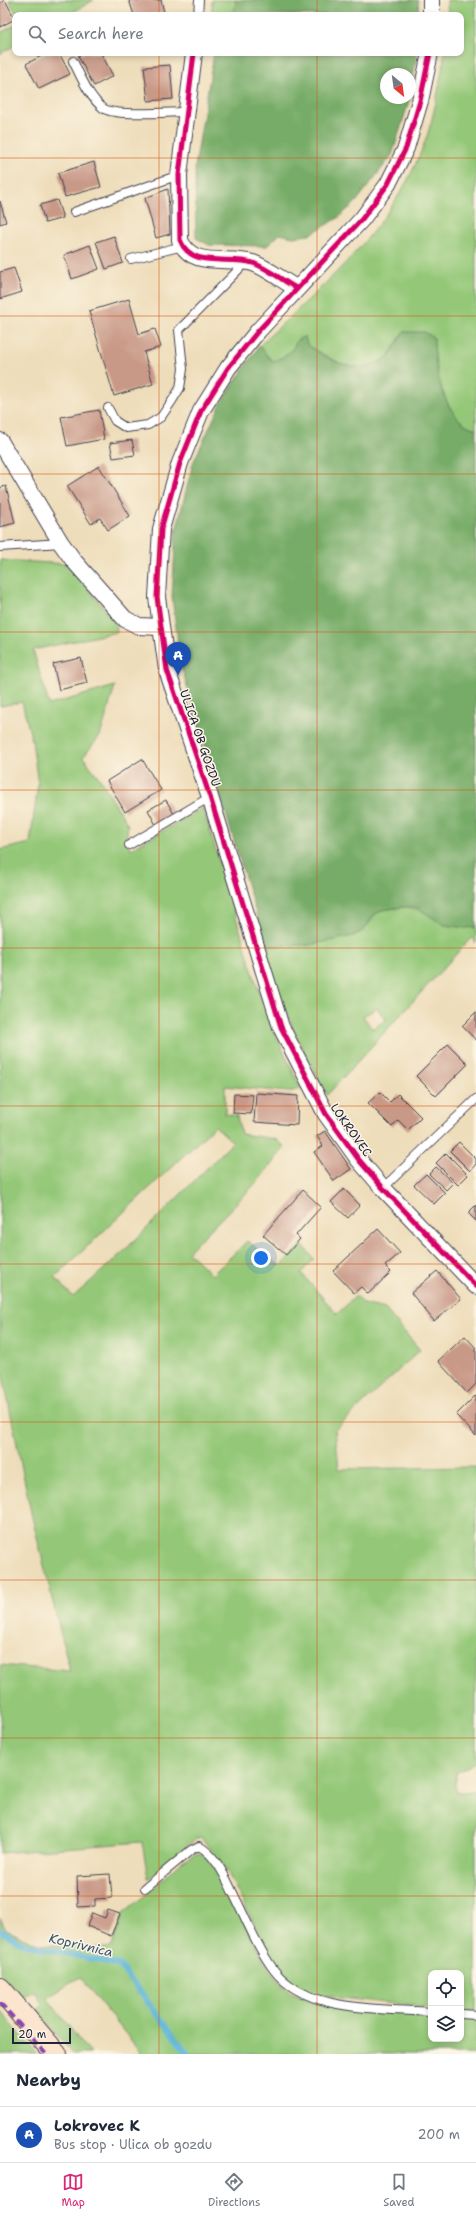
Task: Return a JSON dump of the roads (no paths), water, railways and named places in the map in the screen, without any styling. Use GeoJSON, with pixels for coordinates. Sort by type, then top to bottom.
{"type":"FeatureCollection","features":[{"type":"Feature","properties":{"kind":"street"},"geometry":{"type":"LineString","coordinates":[[431,0],[431,12]]}},
{"type":"Feature","properties":{"kind":"street"},"geometry":{"type":"LineString","coordinates":[[194,56],[179,175],[180,240],[189,253],[198,258],[246,261],[255,264],[296,288]]}},
{"type":"Feature","properties":{"kind":"street","name":"ULICA OB GOZDU"},"geometry":{"type":"LineString","coordinates":[[257,954],[210,797],[167,670],[157,597],[162,529],[182,457],[201,411],[228,368],[296,288],[362,219],[388,184],[406,148],[420,101],[429,56]]}},
{"type":"Feature","properties":{"kind":"street"},"geometry":{"type":"LineString","coordinates":[[0,441],[60,543],[124,619],[139,626],[160,627]]}},
{"type":"Feature","properties":{"kind":"street","name":"LOKROVEC"},"geometry":{"type":"LineString","coordinates":[[257,954],[281,1027],[302,1071],[326,1114],[382,1188],[476,1286]]}},
{"type":"Feature","properties":{"kind":"street"},"geometry":{"type":"LineString","coordinates":[[0,1989],[56,2054]]}},
{"type":"Feature","properties":{"kind":"lane"},"geometry":{"type":"LineString","coordinates":[[198,12],[199,0]]}},
{"type":"Feature","properties":{"kind":"lane"},"geometry":{"type":"LineString","coordinates":[[73,62],[95,100],[104,110],[123,114],[186,112]]}},
{"type":"Feature","properties":{"kind":"lane"},"geometry":{"type":"LineString","coordinates":[[74,212],[179,175]]}},
{"type":"Feature","properties":{"kind":"lane"},"geometry":{"type":"LineString","coordinates":[[131,259],[183,246]]}},
{"type":"Feature","properties":{"kind":"lane"},"geometry":{"type":"LineString","coordinates":[[108,408],[115,421],[126,428],[148,425],[161,417],[180,388],[183,369],[179,330],[246,261]]}},
{"type":"Feature","properties":{"kind":"lane"},"geometry":{"type":"LineString","coordinates":[[0,547],[60,543]]}},
{"type":"Feature","properties":{"kind":"lane"},"geometry":{"type":"LineString","coordinates":[[129,845],[210,797]]}},
{"type":"Feature","properties":{"kind":"lane"},"geometry":{"type":"LineString","coordinates":[[382,1188],[476,1099]]}},
{"type":"Feature","properties":{"kind":"lane"},"geometry":{"type":"LineString","coordinates":[[145,1888],[191,1850],[199,1846],[214,1859],[223,1873],[270,1964],[284,1982],[294,1990],[310,1997],[339,2004],[428,2012]]}},
{"type":"Feature","properties":{"kind":"lane"},"geometry":{"type":"LineString","coordinates":[[464,2014],[476,2015]]}},
{"type":"Feature","properties":{"kind":"waterway","name":"Koprivnica"},"geometry":{"type":"LineString","coordinates":[[0,1931],[24,1944],[119,1965],[188,2054]]}},
{"type":"Feature","properties":{"kind":"place","name":"Lokrovec K"},"geometry":{"type":"Point","coordinates":[178,675]}}]}
